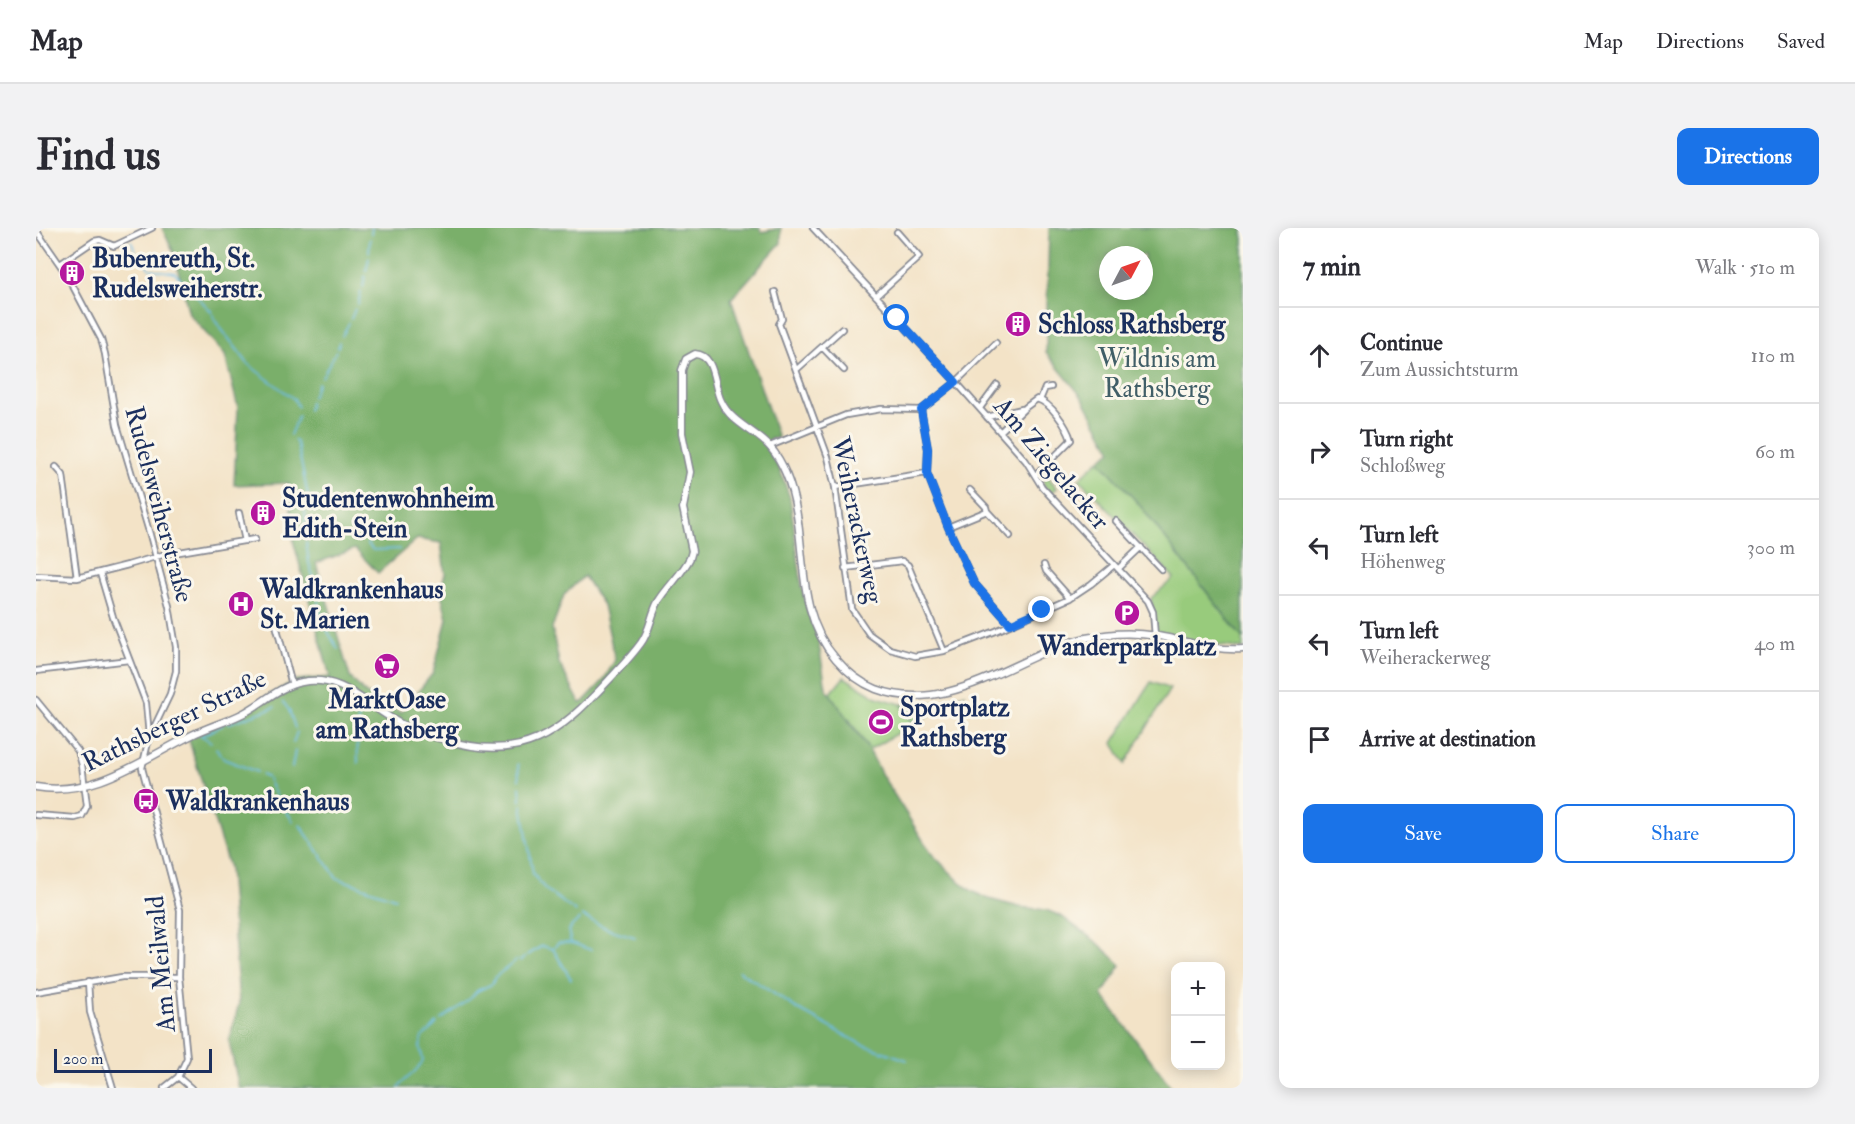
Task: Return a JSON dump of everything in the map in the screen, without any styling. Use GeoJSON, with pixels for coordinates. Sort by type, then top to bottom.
{"type":"FeatureCollection","features":[{"type":"Feature","properties":{"kind":"street"},"geometry":{"type":"LineString","coordinates":[[60,264],[94,241],[100,240],[114,246],[152,228]]}},
{"type":"Feature","properties":{"kind":"street","name":"Am Ziegelacker"},"geometry":{"type":"LineString","coordinates":[[813,228],[980,408],[1036,475],[1042,487],[1148,601],[1154,617],[1155,636]]}},
{"type":"Feature","properties":{"kind":"street","name":"Rudelsweiherstraße"},"geometry":{"type":"LineString","coordinates":[[36,230],[60,264],[100,339],[105,354],[117,425],[156,556],[173,627],[176,671],[170,694],[149,738],[143,760]]}},
{"type":"Feature","properties":{"kind":"street"},"geometry":{"type":"LineString","coordinates":[[876,296],[919,257],[897,232]]}},
{"type":"Feature","properties":{"kind":"street","name":"Weiherackerweg"},"geometry":{"type":"LineString","coordinates":[[775,292],[782,319],[779,324],[818,426],[835,487],[852,609],[869,634],[890,649],[915,656],[944,651],[1070,598],[1116,567]]}},
{"type":"Feature","properties":{"kind":"street"},"geometry":{"type":"LineString","coordinates":[[796,370],[842,329]]}},
{"type":"Feature","properties":{"kind":"street"},"geometry":{"type":"LineString","coordinates":[[996,343],[956,382],[921,410],[881,409],[846,415],[770,446],[787,475],[793,498],[804,579],[814,623],[826,646],[844,669],[876,689],[905,696],[936,696],[1086,638],[1127,634],[1155,636],[1223,649],[1243,650]]}},
{"type":"Feature","properties":{"kind":"street"},"geometry":{"type":"LineString","coordinates":[[822,347],[844,370]]}},
{"type":"Feature","properties":{"kind":"street","name":"Rathsberger Straße"},"geometry":{"type":"LineString","coordinates":[[36,787],[59,789],[83,787],[103,781],[201,730],[243,713],[292,685],[317,681],[343,686],[405,726],[459,744],[489,749],[516,747],[528,743],[559,727],[577,713],[641,643],[657,605],[686,566],[692,551],[683,508],[690,472],[683,440],[682,366],[690,356],[701,354],[710,362],[716,389],[725,409],[770,446]]}},
{"type":"Feature","properties":{"kind":"street"},"geometry":{"type":"LineString","coordinates":[[980,408],[998,385]]}},
{"type":"Feature","properties":{"kind":"street"},"geometry":{"type":"LineString","coordinates":[[1040,400],[1045,388],[1051,387]]}},
{"type":"Feature","properties":{"kind":"street"},"geometry":{"type":"LineString","coordinates":[[1000,432],[1026,407],[1037,399],[1040,400]]}},
{"type":"Feature","properties":{"kind":"street"},"geometry":{"type":"LineString","coordinates":[[1036,475],[1071,440],[1068,431],[1056,415],[1040,400]]}},
{"type":"Feature","properties":{"kind":"street"},"geometry":{"type":"LineString","coordinates":[[987,417],[1026,407]]}},
{"type":"Feature","properties":{"kind":"street"},"geometry":{"type":"LineString","coordinates":[[921,410],[928,449],[927,473],[948,527],[974,583],[1010,624]]}},
{"type":"Feature","properties":{"kind":"street"},"geometry":{"type":"LineString","coordinates":[[56,467],[63,475],[77,578]]}},
{"type":"Feature","properties":{"kind":"street"},"geometry":{"type":"LineString","coordinates":[[835,487],[927,473]]}},
{"type":"Feature","properties":{"kind":"street"},"geometry":{"type":"LineString","coordinates":[[970,490],[1010,536]]}},
{"type":"Feature","properties":{"kind":"street"},"geometry":{"type":"LineString","coordinates":[[948,527],[987,511]]}},
{"type":"Feature","properties":{"kind":"street"},"geometry":{"type":"LineString","coordinates":[[239,513],[244,541]]}},
{"type":"Feature","properties":{"kind":"street","name":"Am Ziegelacker"},"geometry":{"type":"LineString","coordinates":[[1116,521],[1161,569]]}},
{"type":"Feature","properties":{"kind":"street"},"geometry":{"type":"LineString","coordinates":[[36,576],[77,578],[156,556],[255,539]]}},
{"type":"Feature","properties":{"kind":"street"},"geometry":{"type":"LineString","coordinates":[[1116,567],[1141,547]]}},
{"type":"Feature","properties":{"kind":"street"},"geometry":{"type":"LineString","coordinates":[[845,568],[902,561],[908,565],[944,651]]}},
{"type":"Feature","properties":{"kind":"street"},"geometry":{"type":"LineString","coordinates":[[1044,565],[1046,571],[1070,598]]}},
{"type":"Feature","properties":{"kind":"street"},"geometry":{"type":"LineString","coordinates":[[100,573],[146,703],[149,738]]}},
{"type":"Feature","properties":{"kind":"street","name":"Rathsberger Straße"},"geometry":{"type":"LineString","coordinates":[[275,621],[292,685]]}},
{"type":"Feature","properties":{"kind":"street"},"geometry":{"type":"LineString","coordinates":[[36,671],[129,660]]}},
{"type":"Feature","properties":{"kind":"street"},"geometry":{"type":"LineString","coordinates":[[36,700],[78,751],[87,806],[82,816],[75,818],[36,814]]}},
{"type":"Feature","properties":{"kind":"street","name":"Am Meilwald"},"geometry":{"type":"LineString","coordinates":[[143,760],[142,768],[178,902],[179,977],[185,1019],[187,1058],[178,1077]]}},
{"type":"Feature","properties":{"kind":"street"},"geometry":{"type":"LineString","coordinates":[[36,992],[131,977],[179,977]]}},
{"type":"Feature","properties":{"kind":"street"},"geometry":{"type":"LineString","coordinates":[[88,982],[90,1012],[113,1088]]}},
{"type":"Feature","properties":{"kind":"street"},"geometry":{"type":"LineString","coordinates":[[164,1088],[178,1077],[191,1088]]}},
{"type":"Feature","properties":{"kind":"green space"},"geometry":{"type":"Polygon","coordinates":[[[162,228],[760,228],[761,232],[781,228],[781,243],[731,299],[778,438],[770,439],[766,447],[780,470],[790,498],[802,587],[818,639],[826,688],[869,750],[883,777],[931,853],[959,881],[972,891],[989,899],[1019,907],[1046,910],[1061,916],[1098,943],[1121,965],[1102,995],[1172,1088],[239,1088],[229,1041],[239,1003],[229,868],[187,734],[234,715],[296,680],[330,677],[293,540],[289,483],[234,485],[238,408],[225,355],[189,314],[174,253],[162,228]],[[417,539],[378,573],[355,549],[316,563],[350,677],[366,694],[401,713],[433,673],[447,619],[440,589],[445,574],[441,543],[417,539]],[[584,576],[564,595],[552,628],[559,663],[580,703],[603,681],[615,660],[603,605],[584,576]]]}},
{"type":"Feature","properties":{"kind":"green space","name":"Wildnis am Rathsberg"},"geometry":{"type":"Polygon","coordinates":[[[1049,228],[1243,228],[1243,639],[1138,503],[1099,460],[1112,451],[1082,397],[1046,353],[1049,228]]]}},
{"type":"Feature","properties":{"kind":"green space"},"geometry":{"type":"Polygon","coordinates":[[[1099,460],[1138,503],[1243,639],[1243,649],[1155,636],[1151,598],[1174,578],[1079,479],[1099,460]]]}},
{"type":"Feature","properties":{"kind":"green space"},"geometry":{"type":"Polygon","coordinates":[[[1050,466],[1054,470],[1048,477],[1057,488],[1051,493],[1043,484],[1045,479],[1042,474],[1050,466]]]}},
{"type":"Feature","properties":{"kind":"green space","name":"Sportplatz Rathsberg"},"geometry":{"type":"Polygon","coordinates":[[[844,677],[877,697],[901,704],[913,724],[869,750],[830,694],[844,677]]]}},
{"type":"Feature","properties":{"kind":"green space"},"geometry":{"type":"Polygon","coordinates":[[[1151,682],[1170,689],[1125,764],[1113,743],[1151,682]]]}},
{"type":"Feature","properties":{"kind":"green space"},"geometry":{"type":"Polygon","coordinates":[[[966,693],[914,724],[902,704],[940,702],[966,693]]]}},
{"type":"Feature","properties":{"kind":"waterway"},"geometry":{"type":"LineString","coordinates":[[371,234],[372,228]]}},
{"type":"Feature","properties":{"kind":"waterway"},"geometry":{"type":"LineString","coordinates":[[369,252],[370,239]]}},
{"type":"Feature","properties":{"kind":"waterway"},"geometry":{"type":"LineString","coordinates":[[131,241],[139,259],[143,260],[149,268]]}},
{"type":"Feature","properties":{"kind":"waterway"},"geometry":{"type":"LineString","coordinates":[[366,271],[369,258]]}},
{"type":"Feature","properties":{"kind":"waterway"},"geometry":{"type":"LineString","coordinates":[[151,269],[175,273],[211,311],[216,322],[249,365],[294,399],[298,407]]}},
{"type":"Feature","properties":{"kind":"waterway"},"geometry":{"type":"LineString","coordinates":[[363,287],[365,276]]}},
{"type":"Feature","properties":{"kind":"waterway"},"geometry":{"type":"LineString","coordinates":[[358,304],[361,292]]}},
{"type":"Feature","properties":{"kind":"waterway"},"geometry":{"type":"LineString","coordinates":[[351,319],[355,309]]}},
{"type":"Feature","properties":{"kind":"waterway"},"geometry":{"type":"LineString","coordinates":[[342,336],[349,323]]}},
{"type":"Feature","properties":{"kind":"waterway"},"geometry":{"type":"LineString","coordinates":[[338,347],[339,342]]}},
{"type":"Feature","properties":{"kind":"waterway"},"geometry":{"type":"LineString","coordinates":[[322,377],[336,351]]}},
{"type":"Feature","properties":{"kind":"waterway"},"geometry":{"type":"LineString","coordinates":[[312,397],[318,383]]}},
{"type":"Feature","properties":{"kind":"waterway"},"geometry":{"type":"LineString","coordinates":[[308,410],[310,402]]}},
{"type":"Feature","properties":{"kind":"waterway"},"geometry":{"type":"LineString","coordinates":[[290,435],[298,416]]}},
{"type":"Feature","properties":{"kind":"waterway"},"geometry":{"type":"LineString","coordinates":[[294,440],[297,443],[308,496],[305,509],[306,536]]}},
{"type":"Feature","properties":{"kind":"waterway"},"geometry":{"type":"LineString","coordinates":[[306,542],[309,563],[320,598],[321,617],[338,649]]}},
{"type":"Feature","properties":{"kind":"waterway"},"geometry":{"type":"LineString","coordinates":[[367,543],[373,550],[400,549]]}},
{"type":"Feature","properties":{"kind":"waterway"},"geometry":{"type":"LineString","coordinates":[[345,694],[359,703],[358,728]]}},
{"type":"Feature","properties":{"kind":"waterway"},"geometry":{"type":"LineString","coordinates":[[283,702],[289,710],[295,728]]}},
{"type":"Feature","properties":{"kind":"waterway"},"geometry":{"type":"LineString","coordinates":[[227,724],[275,707]]}},
{"type":"Feature","properties":{"kind":"waterway"},"geometry":{"type":"LineString","coordinates":[[200,736],[223,725]]}},
{"type":"Feature","properties":{"kind":"waterway"},"geometry":{"type":"LineString","coordinates":[[293,743],[297,732]]}},
{"type":"Feature","properties":{"kind":"waterway"},"geometry":{"type":"LineString","coordinates":[[357,733],[358,763]]}},
{"type":"Feature","properties":{"kind":"waterway"},"geometry":{"type":"LineString","coordinates":[[202,736],[211,742]]}},
{"type":"Feature","properties":{"kind":"waterway"},"geometry":{"type":"LineString","coordinates":[[216,748],[224,759],[257,772]]}},
{"type":"Feature","properties":{"kind":"waterway"},"geometry":{"type":"LineString","coordinates":[[292,768],[295,751]]}},
{"type":"Feature","properties":{"kind":"waterway"},"geometry":{"type":"LineString","coordinates":[[518,764],[519,780]]}},
{"type":"Feature","properties":{"kind":"waterway"},"geometry":{"type":"LineString","coordinates":[[262,774],[267,777],[276,796],[293,821]]}},
{"type":"Feature","properties":{"kind":"waterway"},"geometry":{"type":"LineString","coordinates":[[520,786],[521,801]]}},
{"type":"Feature","properties":{"kind":"waterway"},"geometry":{"type":"LineString","coordinates":[[522,805],[533,874],[545,889],[576,912]]}},
{"type":"Feature","properties":{"kind":"waterway"},"geometry":{"type":"LineString","coordinates":[[300,825],[337,878],[395,898]]}},
{"type":"Feature","properties":{"kind":"waterway"},"geometry":{"type":"LineString","coordinates":[[582,916],[608,929],[635,937]]}},
{"type":"Feature","properties":{"kind":"waterway"},"geometry":{"type":"LineString","coordinates":[[528,955],[542,946],[553,949],[558,943],[571,943],[568,930],[579,919]]}},
{"type":"Feature","properties":{"kind":"waterway"},"geometry":{"type":"LineString","coordinates":[[572,943],[591,950]]}},
{"type":"Feature","properties":{"kind":"waterway"},"geometry":{"type":"LineString","coordinates":[[553,949],[571,979]]}},
{"type":"Feature","properties":{"kind":"waterway"},"geometry":{"type":"LineString","coordinates":[[520,961],[525,957]]}},
{"type":"Feature","properties":{"kind":"waterway"},"geometry":{"type":"LineString","coordinates":[[441,1020],[477,991],[492,984],[495,977],[517,960]]}},
{"type":"Feature","properties":{"kind":"waterway"},"geometry":{"type":"LineString","coordinates":[[739,971],[799,1010],[859,1043],[907,1060]]}},
{"type":"Feature","properties":{"kind":"waterway"},"geometry":{"type":"LineString","coordinates":[[399,1088],[423,1061],[420,1047],[422,1037],[437,1023]]}},
{"type":"Feature","properties":{"kind":"place","name":"Bubenreuth, St. Rudelsweiherstr."},"geometry":{"type":"Point","coordinates":[72,273]}},
{"type":"Feature","properties":{"kind":"place","name":"Schloss Rathsberg"},"geometry":{"type":"Point","coordinates":[1018,324]}},
{"type":"Feature","properties":{"kind":"place","name":"Studentenwohnheim Edith-Stein"},"geometry":{"type":"Point","coordinates":[263,513]}},
{"type":"Feature","properties":{"kind":"place","name":"Waldkrankenhaus St. Marien"},"geometry":{"type":"Point","coordinates":[241,604]}},
{"type":"Feature","properties":{"kind":"place","name":"Wanderparkplatz"},"geometry":{"type":"Point","coordinates":[1127,613]}},
{"type":"Feature","properties":{"kind":"place","name":"MarktOase am Rathsberg"},"geometry":{"type":"Point","coordinates":[387,666]}},
{"type":"Feature","properties":{"kind":"place","name":"Sportplatz Rathsberg"},"geometry":{"type":"Point","coordinates":[881,722]}},
{"type":"Feature","properties":{"kind":"place","name":"Waldkrankenhaus"},"geometry":{"type":"Point","coordinates":[146,801]}},
{"type":"Feature","properties":{"kind":"route"},"geometry":{"type":"LineString","coordinates":[[897,318],[956,382],[921,410],[928,449],[927,473],[969,575],[980,591],[1010,624],[1042,610]]}}]}
